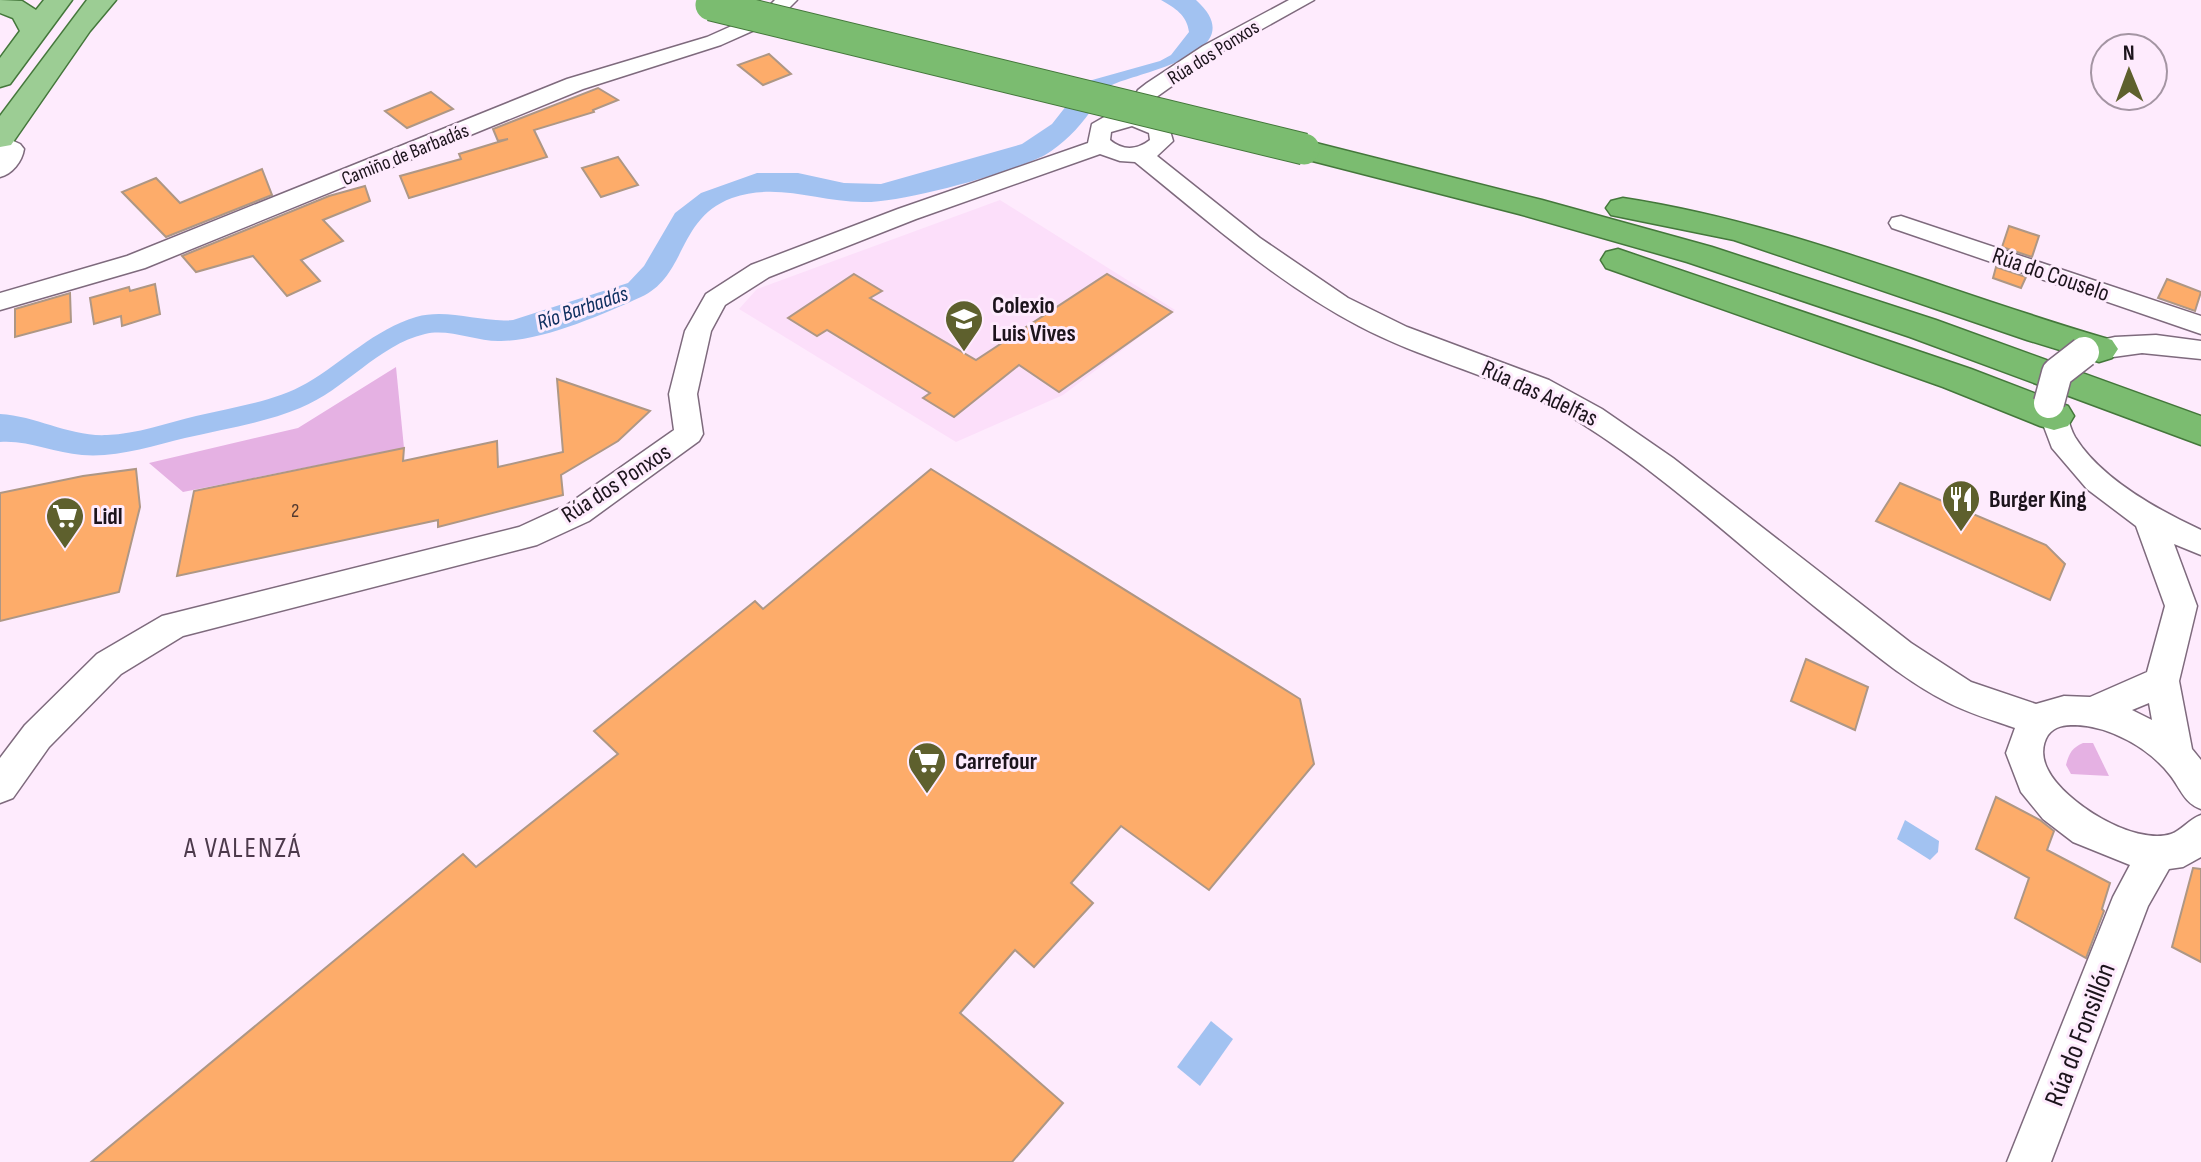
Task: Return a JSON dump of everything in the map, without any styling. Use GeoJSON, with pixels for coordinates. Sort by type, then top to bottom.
{"type":"FeatureCollection","features":[{"type":"Feature","properties":{"kind":"highway"},"geometry":{"type":"LineString","coordinates":[[702,2],[1532,207],[1753,271],[2007,357],[2201,431]]}},
{"type":"Feature","properties":{"kind":"highway"},"geometry":{"type":"LineString","coordinates":[[1377,168],[1582,203],[1649,211],[1766,239],[2092,350]]}},
{"type":"Feature","properties":{"kind":"highway"},"geometry":{"type":"LineString","coordinates":[[1377,168],[1446,195],[1531,221],[1644,270],[2051,410]]}},
{"type":"Feature","properties":{"kind":"main road"},"geometry":{"type":"LineString","coordinates":[[0,78],[58,0]]}},
{"type":"Feature","properties":{"kind":"main road"},"geometry":{"type":"LineString","coordinates":[[0,107],[81,0]]}},
{"type":"Feature","properties":{"kind":"main road"},"geometry":{"type":"LineString","coordinates":[[0,140],[80,25],[102,0]]}},
{"type":"Feature","properties":{"kind":"main road"},"geometry":{"type":"LineString","coordinates":[[0,5],[21,10],[31,20],[35,32]]}},
{"type":"Feature","properties":{"kind":"street","name":"Camiño de Barbadás"},"geometry":{"type":"LineString","coordinates":[[5,299],[136,262],[575,84],[714,41],[770,16],[787,0]]}},
{"type":"Feature","properties":{"kind":"street","name":"Rúa dos Ponxos"},"geometry":{"type":"LineString","coordinates":[[1134,119],[1146,95],[1155,88],[1210,50],[1304,0]]}},
{"type":"Feature","properties":{"kind":"street"},"geometry":{"type":"LineString","coordinates":[[1134,119],[1153,124],[1162,135],[1158,147],[1140,154],[1115,153],[1098,141],[1100,129],[1114,121],[1134,119]]}},
{"type":"Feature","properties":{"kind":"street"},"geometry":{"type":"LineString","coordinates":[[0,140],[12,149],[11,157],[0,170]]}},
{"type":"Feature","properties":{"kind":"street","name":"Rúa dos Ponxos"},"geometry":{"type":"LineString","coordinates":[[0,787],[37,736],[109,664],[174,625],[526,537],[578,513],[689,434],[683,394],[698,331],[715,300],[760,271],[907,214],[1102,146]]}},
{"type":"Feature","properties":{"kind":"street","name":"Rúa das Adelfas"},"geometry":{"type":"LineString","coordinates":[[1140,154],[1274,261],[1331,299],[1427,345],[1493,368],[1564,399],[1612,428],[1822,596],[1924,671],[1960,692],[2039,720]]}},
{"type":"Feature","properties":{"kind":"street","name":"Rúa do Couselo"},"geometry":{"type":"LineString","coordinates":[[1901,223],[2201,325]]}},
{"type":"Feature","properties":{"kind":"street"},"geometry":{"type":"LineString","coordinates":[[2201,350],[2161,343],[2126,343],[2092,350],[2057,373],[2051,410],[2062,441],[2098,481],[2149,519],[2201,543]]}},
{"type":"Feature","properties":{"kind":"street"},"geometry":{"type":"LineString","coordinates":[[2149,519],[2191,600],[2162,681],[2176,756]]}},
{"type":"Feature","properties":{"kind":"street"},"geometry":{"type":"LineString","coordinates":[[2093,712],[2162,681]]}},
{"type":"Feature","properties":{"kind":"street","name":"Rúa das Adelfas"},"geometry":{"type":"LineString","coordinates":[[1960,692],[2026,757]]}},
{"type":"Feature","properties":{"kind":"street"},"geometry":{"type":"LineString","coordinates":[[2201,793],[2194,778],[2176,756],[2151,736],[2122,721],[2093,712],[2054,713],[2039,720],[2029,731],[2026,757],[2030,773],[2045,796],[2068,818],[2097,837],[2128,849],[2158,853],[2182,850],[2201,832]]}},
{"type":"Feature","properties":{"kind":"street","name":"Rúa dos Ponxos"},"geometry":{"type":"LineString","coordinates":[[0,760],[37,736]]}},
{"type":"Feature","properties":{"kind":"street"},"geometry":{"type":"LineString","coordinates":[[2097,837],[2118,875],[2129,905]]}},
{"type":"Feature","properties":{"kind":"street","name":"Rúa do Fonsillón"},"geometry":{"type":"LineString","coordinates":[[2029,1162],[2129,905],[2158,853]]}},
{"type":"Feature","properties":{"kind":"shaded area","name":"Colexio Luis Vives"},"geometry":{"type":"Polygon","coordinates":[[[1000,200],[1175,310],[1063,395],[956,442],[739,309],[757,289],[1000,200]]]}},
{"type":"Feature","properties":{"kind":"shaded area"},"geometry":{"type":"Polygon","coordinates":[[[396,367],[404,448],[183,492],[149,463],[298,428],[396,367]]]}},
{"type":"Feature","properties":{"kind":"shaded area"},"geometry":{"type":"Polygon","coordinates":[[[2083,743],[2093,743],[2109,776],[2071,774],[2066,765],[2068,757],[2083,743]]]}},
{"type":"Feature","properties":{"kind":"water","name":"Río Barbadás"},"geometry":{"type":"Polygon","coordinates":[[[1161,0],[1196,0],[1210,18],[1212,34],[1203,47],[1187,58],[1112,85],[1058,146],[1045,155],[1008,170],[956,186],[880,201],[846,201],[782,192],[732,198],[714,207],[701,219],[667,275],[656,288],[641,297],[535,337],[492,341],[444,333],[425,334],[392,348],[316,400],[258,422],[108,455],[72,454],[21,443],[0,442],[0,414],[93,435],[141,430],[294,390],[387,329],[416,317],[440,314],[513,320],[628,283],[644,266],[675,213],[701,193],[757,173],[798,173],[844,183],[881,184],[1022,144],[1052,124],[1085,82],[1160,61],[1171,55],[1189,32],[1188,26],[1175,9],[1161,0]]]}},
{"type":"Feature","properties":{"kind":"water"},"geometry":{"type":"Polygon","coordinates":[[[1905,820],[1939,841],[1938,852],[1930,860],[1897,839],[1905,820]]]}},
{"type":"Feature","properties":{"kind":"water"},"geometry":{"type":"Polygon","coordinates":[[[1211,1021],[1233,1039],[1200,1086],[1177,1067],[1211,1021]]]}},
{"type":"Feature","properties":{"kind":"building"},"geometry":{"type":"Polygon","coordinates":[[[769,54],[791,74],[763,85],[738,65],[769,54]]]}},
{"type":"Feature","properties":{"kind":"building"},"geometry":{"type":"Polygon","coordinates":[[[598,88],[618,100],[594,112],[534,130],[547,157],[409,198],[400,176],[461,159],[459,154],[508,139],[498,141],[493,129],[598,88]]]}},
{"type":"Feature","properties":{"kind":"building"},"geometry":{"type":"Polygon","coordinates":[[[431,92],[453,109],[407,128],[385,111],[431,92]]]}},
{"type":"Feature","properties":{"kind":"building"},"geometry":{"type":"Polygon","coordinates":[[[618,157],[638,185],[601,197],[582,168],[618,157]]]}},
{"type":"Feature","properties":{"kind":"building"},"geometry":{"type":"Polygon","coordinates":[[[262,169],[272,195],[166,237],[122,192],[156,178],[180,203],[262,169]]]}},
{"type":"Feature","properties":{"kind":"building"},"geometry":{"type":"Polygon","coordinates":[[[365,186],[370,201],[323,220],[343,241],[301,260],[320,281],[287,296],[253,256],[196,272],[182,256],[329,196],[365,186]]]}},
{"type":"Feature","properties":{"kind":"building"},"geometry":{"type":"Polygon","coordinates":[[[2009,226],[2039,236],[2032,257],[2002,247],[2009,226]]]}},
{"type":"Feature","properties":{"kind":"building"},"geometry":{"type":"Polygon","coordinates":[[[1996,267],[2026,277],[2021,288],[1993,278],[1996,267]]]}},
{"type":"Feature","properties":{"kind":"building"},"geometry":{"type":"Polygon","coordinates":[[[854,274],[882,291],[870,298],[976,360],[1107,274],[1172,312],[1059,392],[1019,365],[954,417],[923,398],[930,393],[827,330],[817,336],[788,318],[854,274]]]}},
{"type":"Feature","properties":{"kind":"building"},"geometry":{"type":"Polygon","coordinates":[[[2167,279],[2201,292],[2195,311],[2158,298],[2167,279]]]}},
{"type":"Feature","properties":{"kind":"building"},"geometry":{"type":"Polygon","coordinates":[[[155,284],[160,314],[122,326],[121,316],[94,324],[90,298],[129,287],[130,291],[155,284]]]}},
{"type":"Feature","properties":{"kind":"building"},"geometry":{"type":"Polygon","coordinates":[[[70,293],[71,322],[15,337],[15,309],[70,293]]]}},
{"type":"Feature","properties":{"kind":"building"},"geometry":{"type":"Polygon","coordinates":[[[557,379],[650,411],[618,441],[561,475],[563,495],[438,527],[438,520],[177,576],[194,491],[404,448],[403,461],[497,441],[498,467],[563,452],[557,379]]]}},
{"type":"Feature","properties":{"kind":"building","name":"Lidl"},"geometry":{"type":"Polygon","coordinates":[[[136,469],[140,507],[119,592],[0,621],[0,493],[136,469]]]}},
{"type":"Feature","properties":{"kind":"building","name":"Carrefour"},"geometry":{"type":"Polygon","coordinates":[[[931,469],[1300,699],[1314,764],[1209,890],[1121,826],[1071,883],[1093,903],[1034,967],[1015,950],[960,1013],[1063,1103],[1012,1162],[91,1162],[463,854],[476,867],[618,754],[594,731],[755,601],[763,609],[931,469]]]}},
{"type":"Feature","properties":{"kind":"building","name":"Burger King"},"geometry":{"type":"Polygon","coordinates":[[[1900,483],[2046,545],[2065,564],[2050,600],[1876,521],[1900,483]]]}},
{"type":"Feature","properties":{"kind":"building"},"geometry":{"type":"Polygon","coordinates":[[[1806,659],[1868,687],[1855,730],[1791,701],[1806,659]]]}},
{"type":"Feature","properties":{"kind":"building"},"geometry":{"type":"Polygon","coordinates":[[[1996,797],[2040,820],[2054,831],[2047,850],[2110,883],[2104,911],[2086,958],[2015,918],[2029,878],[1976,849],[1996,797]]]}},
{"type":"Feature","properties":{"kind":"building"},"geometry":{"type":"Polygon","coordinates":[[[2193,868],[2201,869],[2201,962],[2172,947],[2193,868]]]}},
{"type":"Feature","properties":{"kind":"place","name":"Colexio Luis Vives"},"geometry":{"type":"Point","coordinates":[964,353]}},
{"type":"Feature","properties":{"kind":"place","name":"Burger King"},"geometry":{"type":"Point","coordinates":[1961,533]}},
{"type":"Feature","properties":{"kind":"place","name":"Lidl"},"geometry":{"type":"Point","coordinates":[65,550]}},
{"type":"Feature","properties":{"kind":"place","name":"Carrefour"},"geometry":{"type":"Point","coordinates":[927,795]}},
{"type":"Feature","properties":{"kind":"district","name":"A VALENZÁ"},"geometry":{"type":"Point","coordinates":[243,847]}}]}
